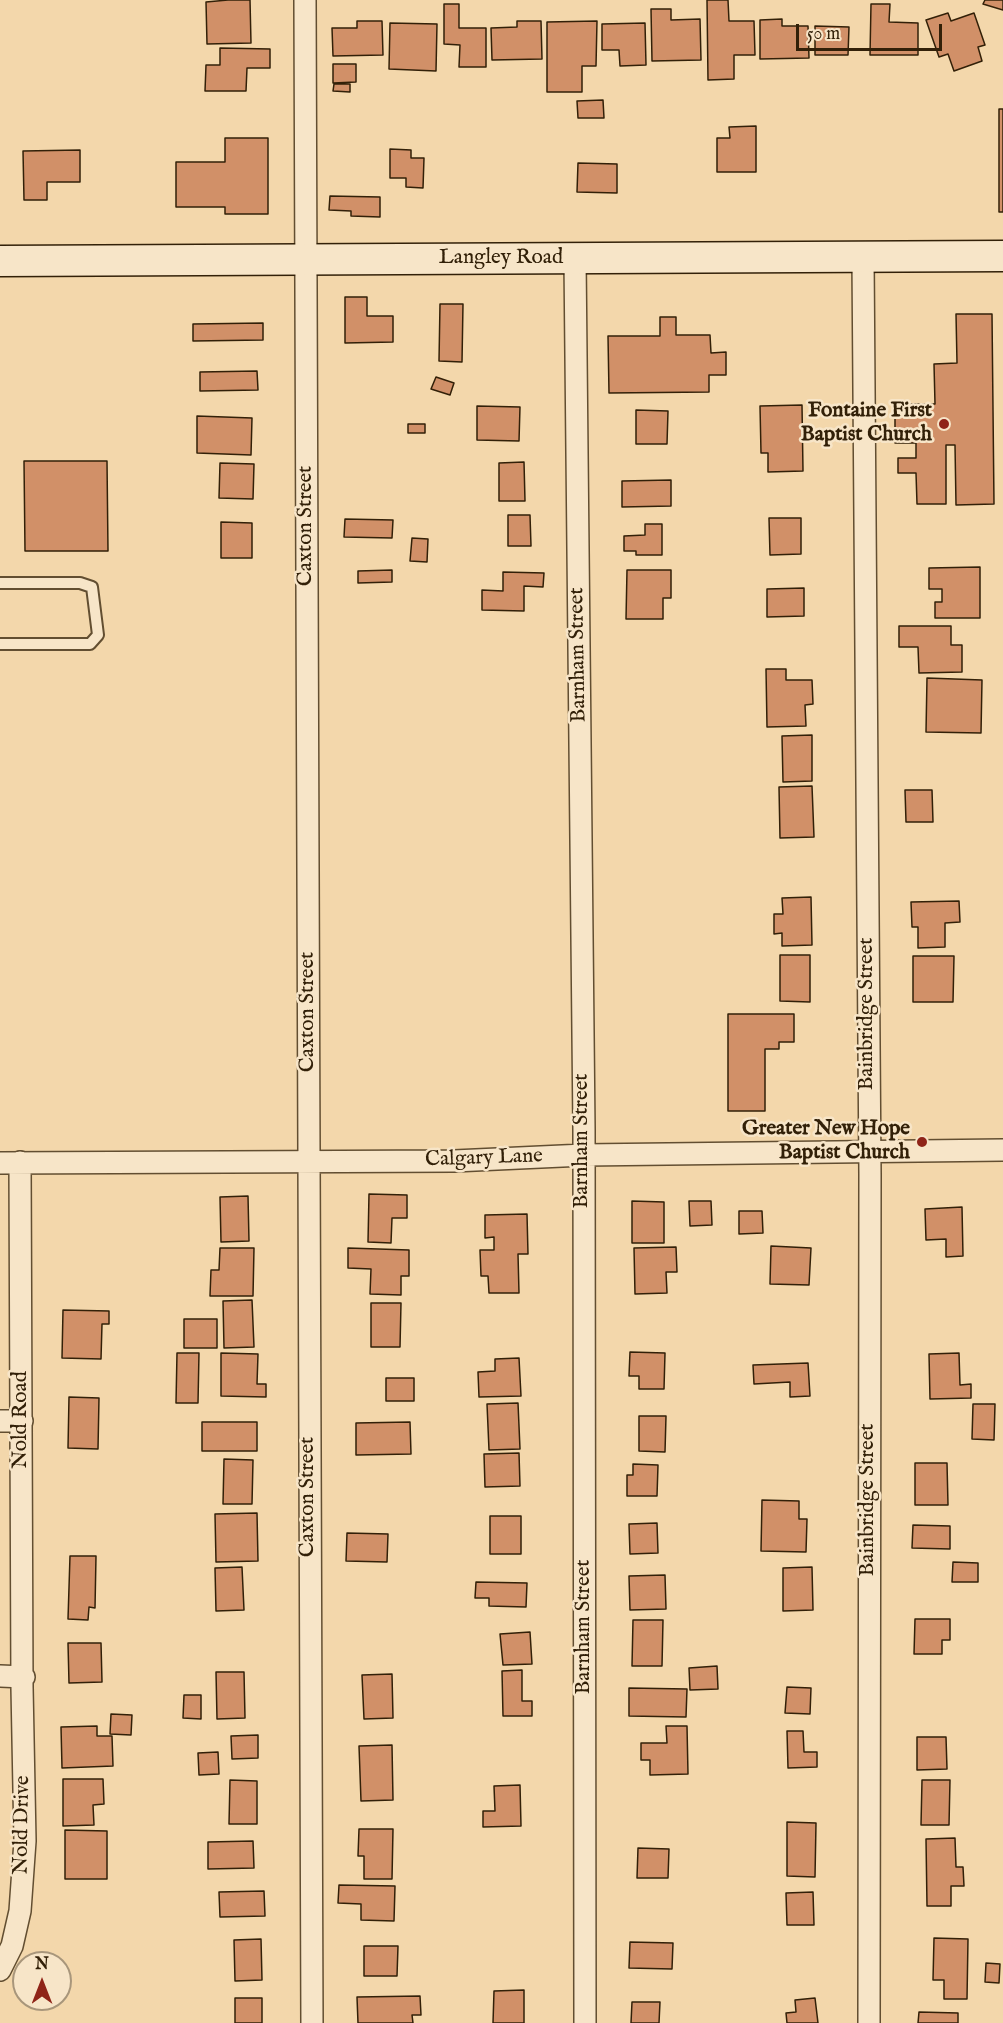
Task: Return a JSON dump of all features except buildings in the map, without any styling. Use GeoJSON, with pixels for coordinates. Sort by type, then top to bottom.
{"type":"FeatureCollection","features":[{"type":"Feature","properties":{"kind":"street","name":"Caxton Street"},"geometry":{"type":"LineString","coordinates":[[304,0],[312,2023]]}},
{"type":"Feature","properties":{"kind":"street","name":"Langley Road"},"geometry":{"type":"LineString","coordinates":[[0,261],[1003,256]]}},
{"type":"Feature","properties":{"kind":"street","name":"Bainbridge Street"},"geometry":{"type":"LineString","coordinates":[[862,258],[869,1150],[869,2023]]}},
{"type":"Feature","properties":{"kind":"street","name":"Barnham Street"},"geometry":{"type":"LineString","coordinates":[[575,259],[584,1155],[585,2023]]}},
{"type":"Feature","properties":{"kind":"street","name":"Calgary Lane"},"geometry":{"type":"LineString","coordinates":[[10,1163],[454,1161],[584,1155],[1003,1150]]}},
{"type":"Feature","properties":{"kind":"street","name":"Nold Road"},"geometry":{"type":"LineString","coordinates":[[10,1163],[22,1421],[24,1677]]}},
{"type":"Feature","properties":{"kind":"street"},"geometry":{"type":"LineString","coordinates":[[0,1421],[22,1421]]}},
{"type":"Feature","properties":{"kind":"street"},"geometry":{"type":"LineString","coordinates":[[0,1676],[24,1677]]}},
{"type":"Feature","properties":{"kind":"street","name":"Nold Drive"},"geometry":{"type":"LineString","coordinates":[[0,1970],[12,1946],[20,1911],[26,1841],[24,1677]]}},
{"type":"Feature","properties":{"kind":"lane"},"geometry":{"type":"LineString","coordinates":[[0,583],[80,583],[92,587],[98,635],[90,644],[0,644]]}},
{"type":"Feature","properties":{"kind":"place","name":"Fontaine First Baptist Church"},"geometry":{"type":"Point","coordinates":[944,424]}},
{"type":"Feature","properties":{"kind":"place","name":"Greater New Hope Baptist Church"},"geometry":{"type":"Point","coordinates":[922,1142]}}]}
